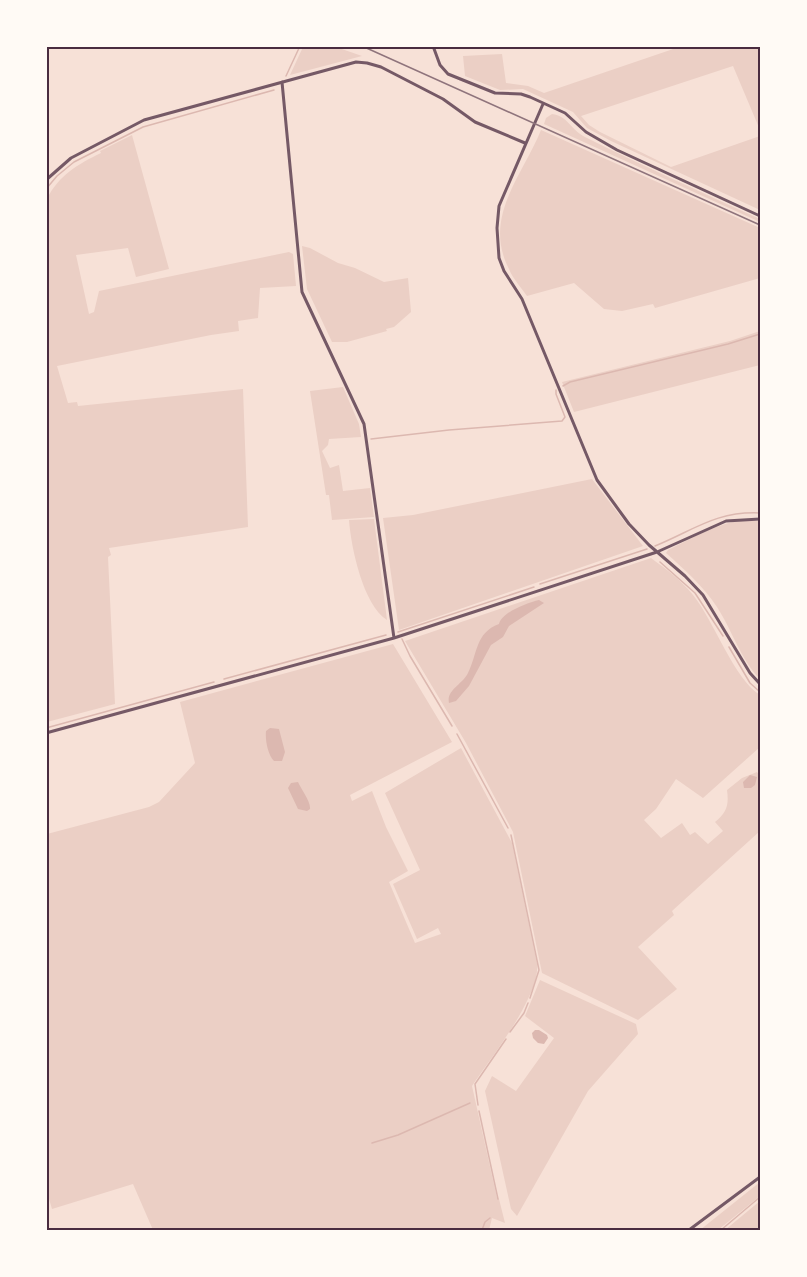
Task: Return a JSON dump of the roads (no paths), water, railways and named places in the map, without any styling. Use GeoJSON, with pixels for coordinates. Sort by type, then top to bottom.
{"type":"FeatureCollection","features":[{"type":"Feature","properties":{"kind":"street"},"geometry":{"type":"LineString","coordinates":[[433,46],[440,65],[448,74],[492,92],[521,94],[568,115],[586,132],[617,150],[760,216]]}},
{"type":"Feature","properties":{"kind":"street"},"geometry":{"type":"LineString","coordinates":[[46,180],[70,158],[144,120],[351,63],[367,63],[381,68],[443,99],[486,127],[525,143]]}},
{"type":"Feature","properties":{"kind":"street"},"geometry":{"type":"LineString","coordinates":[[282,82],[302,292],[364,424],[394,638]]}},
{"type":"Feature","properties":{"kind":"street"},"geometry":{"type":"LineString","coordinates":[[543,104],[499,206],[496,228],[499,258],[504,271],[522,299],[597,480],[629,524],[657,552],[686,576],[703,595],[750,673],[760,684]]}},
{"type":"Feature","properties":{"kind":"street"},"geometry":{"type":"LineString","coordinates":[[46,733],[394,638],[657,552],[726,520],[760,519]]}},
{"type":"Feature","properties":{"kind":"street"},"geometry":{"type":"LineString","coordinates":[[689,1230],[760,1176]]}},
{"type":"Feature","properties":{"kind":"waterway"},"geometry":{"type":"LineString","coordinates":[[286,76],[300,46]]}},
{"type":"Feature","properties":{"kind":"waterway"},"geometry":{"type":"LineString","coordinates":[[46,189],[74,162],[143,127],[274,90]]}},
{"type":"Feature","properties":{"kind":"waterway"},"geometry":{"type":"LineString","coordinates":[[563,386],[570,382],[728,344],[760,334]]}},
{"type":"Feature","properties":{"kind":"waterway"},"geometry":{"type":"LineString","coordinates":[[371,439],[562,421],[565,417],[556,390]]}},
{"type":"Feature","properties":{"kind":"waterway"},"geometry":{"type":"LineString","coordinates":[[655,546],[718,518],[744,513],[760,513]]}},
{"type":"Feature","properties":{"kind":"waterway"},"geometry":{"type":"LineString","coordinates":[[540,584],[647,549]]}},
{"type":"Feature","properties":{"kind":"waterway"},"geometry":{"type":"LineString","coordinates":[[660,562],[695,593],[723,636]]}},
{"type":"Feature","properties":{"kind":"waterway"},"geometry":{"type":"LineString","coordinates":[[398,632],[534,587]]}},
{"type":"Feature","properties":{"kind":"waterway"},"geometry":{"type":"LineString","coordinates":[[224,679],[386,635]]}},
{"type":"Feature","properties":{"kind":"waterway"},"geometry":{"type":"LineString","coordinates":[[402,639],[452,726]]}},
{"type":"Feature","properties":{"kind":"waterway"},"geometry":{"type":"LineString","coordinates":[[729,647],[750,683],[760,692]]}},
{"type":"Feature","properties":{"kind":"waterway"},"geometry":{"type":"LineString","coordinates":[[46,728],[214,682]]}},
{"type":"Feature","properties":{"kind":"waterway"},"geometry":{"type":"LineString","coordinates":[[457,734],[508,828]]}},
{"type":"Feature","properties":{"kind":"waterway"},"geometry":{"type":"LineString","coordinates":[[511,835],[539,970],[530,998]]}},
{"type":"Feature","properties":{"kind":"waterway"},"geometry":{"type":"LineString","coordinates":[[510,1032],[524,1013],[528,1003]]}},
{"type":"Feature","properties":{"kind":"waterway"},"geometry":{"type":"LineString","coordinates":[[478,1105],[475,1084],[506,1039]]}},
{"type":"Feature","properties":{"kind":"waterway"},"geometry":{"type":"LineString","coordinates":[[372,1143],[398,1135],[470,1103]]}},
{"type":"Feature","properties":{"kind":"waterway"},"geometry":{"type":"LineString","coordinates":[[479,1111],[498,1199]]}},
{"type":"Feature","properties":{"kind":"waterway"},"geometry":{"type":"LineString","coordinates":[[721,1230],[760,1197]]}},
{"type":"Feature","properties":{"kind":"waterway"},"geometry":{"type":"LineString","coordinates":[[482,1230],[485,1222],[490,1218]]}},
{"type":"Feature","properties":{"kind":"railway"},"geometry":{"type":"LineString","coordinates":[[362,46],[760,225]]}}]}
